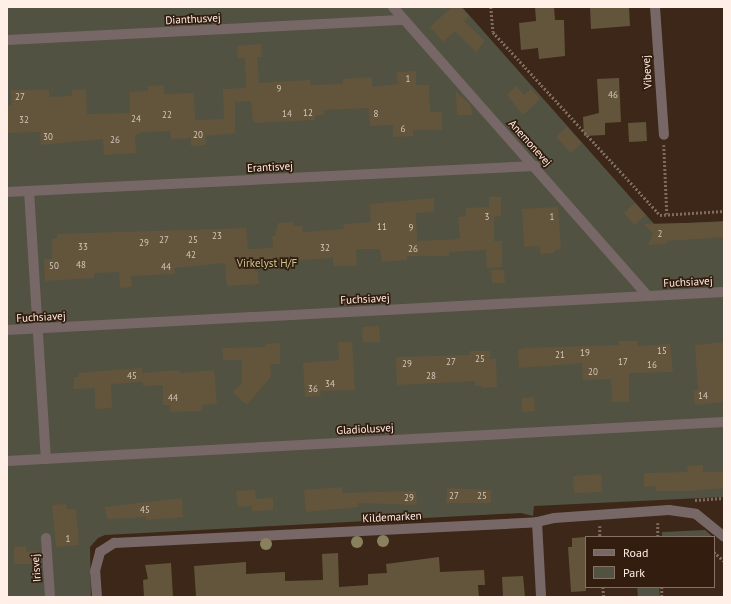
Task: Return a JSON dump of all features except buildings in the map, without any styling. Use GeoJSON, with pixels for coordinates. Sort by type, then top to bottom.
{"type":"FeatureCollection","features":[{"type":"Feature","properties":{"kind":"street","name":"Anemonevej"},"geometry":{"type":"LineString","coordinates":[[393,7],[535,166],[648,296]]}},
{"type":"Feature","properties":{"kind":"street","name":"Vibevej"},"geometry":{"type":"LineString","coordinates":[[655,7],[664,135]]}},
{"type":"Feature","properties":{"kind":"street","name":"Dianthusvej"},"geometry":{"type":"LineString","coordinates":[[7,40],[404,20]]}},
{"type":"Feature","properties":{"kind":"street","name":"Erantisvej"},"geometry":{"type":"LineString","coordinates":[[7,192],[535,166]]}},
{"type":"Feature","properties":{"kind":"street"},"geometry":{"type":"LineString","coordinates":[[29,191],[46,458]]}},
{"type":"Feature","properties":{"kind":"street","name":"Fuchsiavej"},"geometry":{"type":"LineString","coordinates":[[7,330],[724,292]]}},
{"type":"Feature","properties":{"kind":"street","name":"Gladiolusvej"},"geometry":{"type":"LineString","coordinates":[[7,461],[724,422]]}},
{"type":"Feature","properties":{"kind":"street","name":"Kildemarken"},"geometry":{"type":"LineString","coordinates":[[97,597],[95,571],[100,552],[114,543],[537,522],[554,518],[679,510],[696,514],[724,537]]}},
{"type":"Feature","properties":{"kind":"street"},"geometry":{"type":"LineString","coordinates":[[537,522],[541,597]]}},
{"type":"Feature","properties":{"kind":"street","name":"Irisvej"},"geometry":{"type":"LineString","coordinates":[[46,538],[50,597]]}},
{"type":"Feature","properties":{"kind":"path"},"geometry":{"type":"LineString","coordinates":[[491,7],[493,32],[660,215],[724,211]]}},
{"type":"Feature","properties":{"kind":"path"},"geometry":{"type":"LineString","coordinates":[[664,135],[667,214]]}},
{"type":"Feature","properties":{"kind":"path"},"geometry":{"type":"LineString","coordinates":[[715,553],[724,561]]}},
{"type":"Feature","properties":{"kind":"green space","name":"Virkelyst H/F"},"geometry":{"type":"Polygon","coordinates":[[[7,7],[462,7],[655,225],[724,221],[724,497],[534,506],[533,516],[521,513],[105,535],[98,538],[90,547],[91,597],[7,597],[7,7]]]}},
{"type":"Feature","properties":{"kind":"green space"},"geometry":{"type":"Polygon","coordinates":[[[705,530],[712,536],[662,536],[662,532],[705,530]]]}},
{"type":"Feature","properties":{"kind":"green space"},"geometry":{"type":"Polygon","coordinates":[[[637,588],[659,588],[660,597],[638,597],[637,588]]]}}]}
